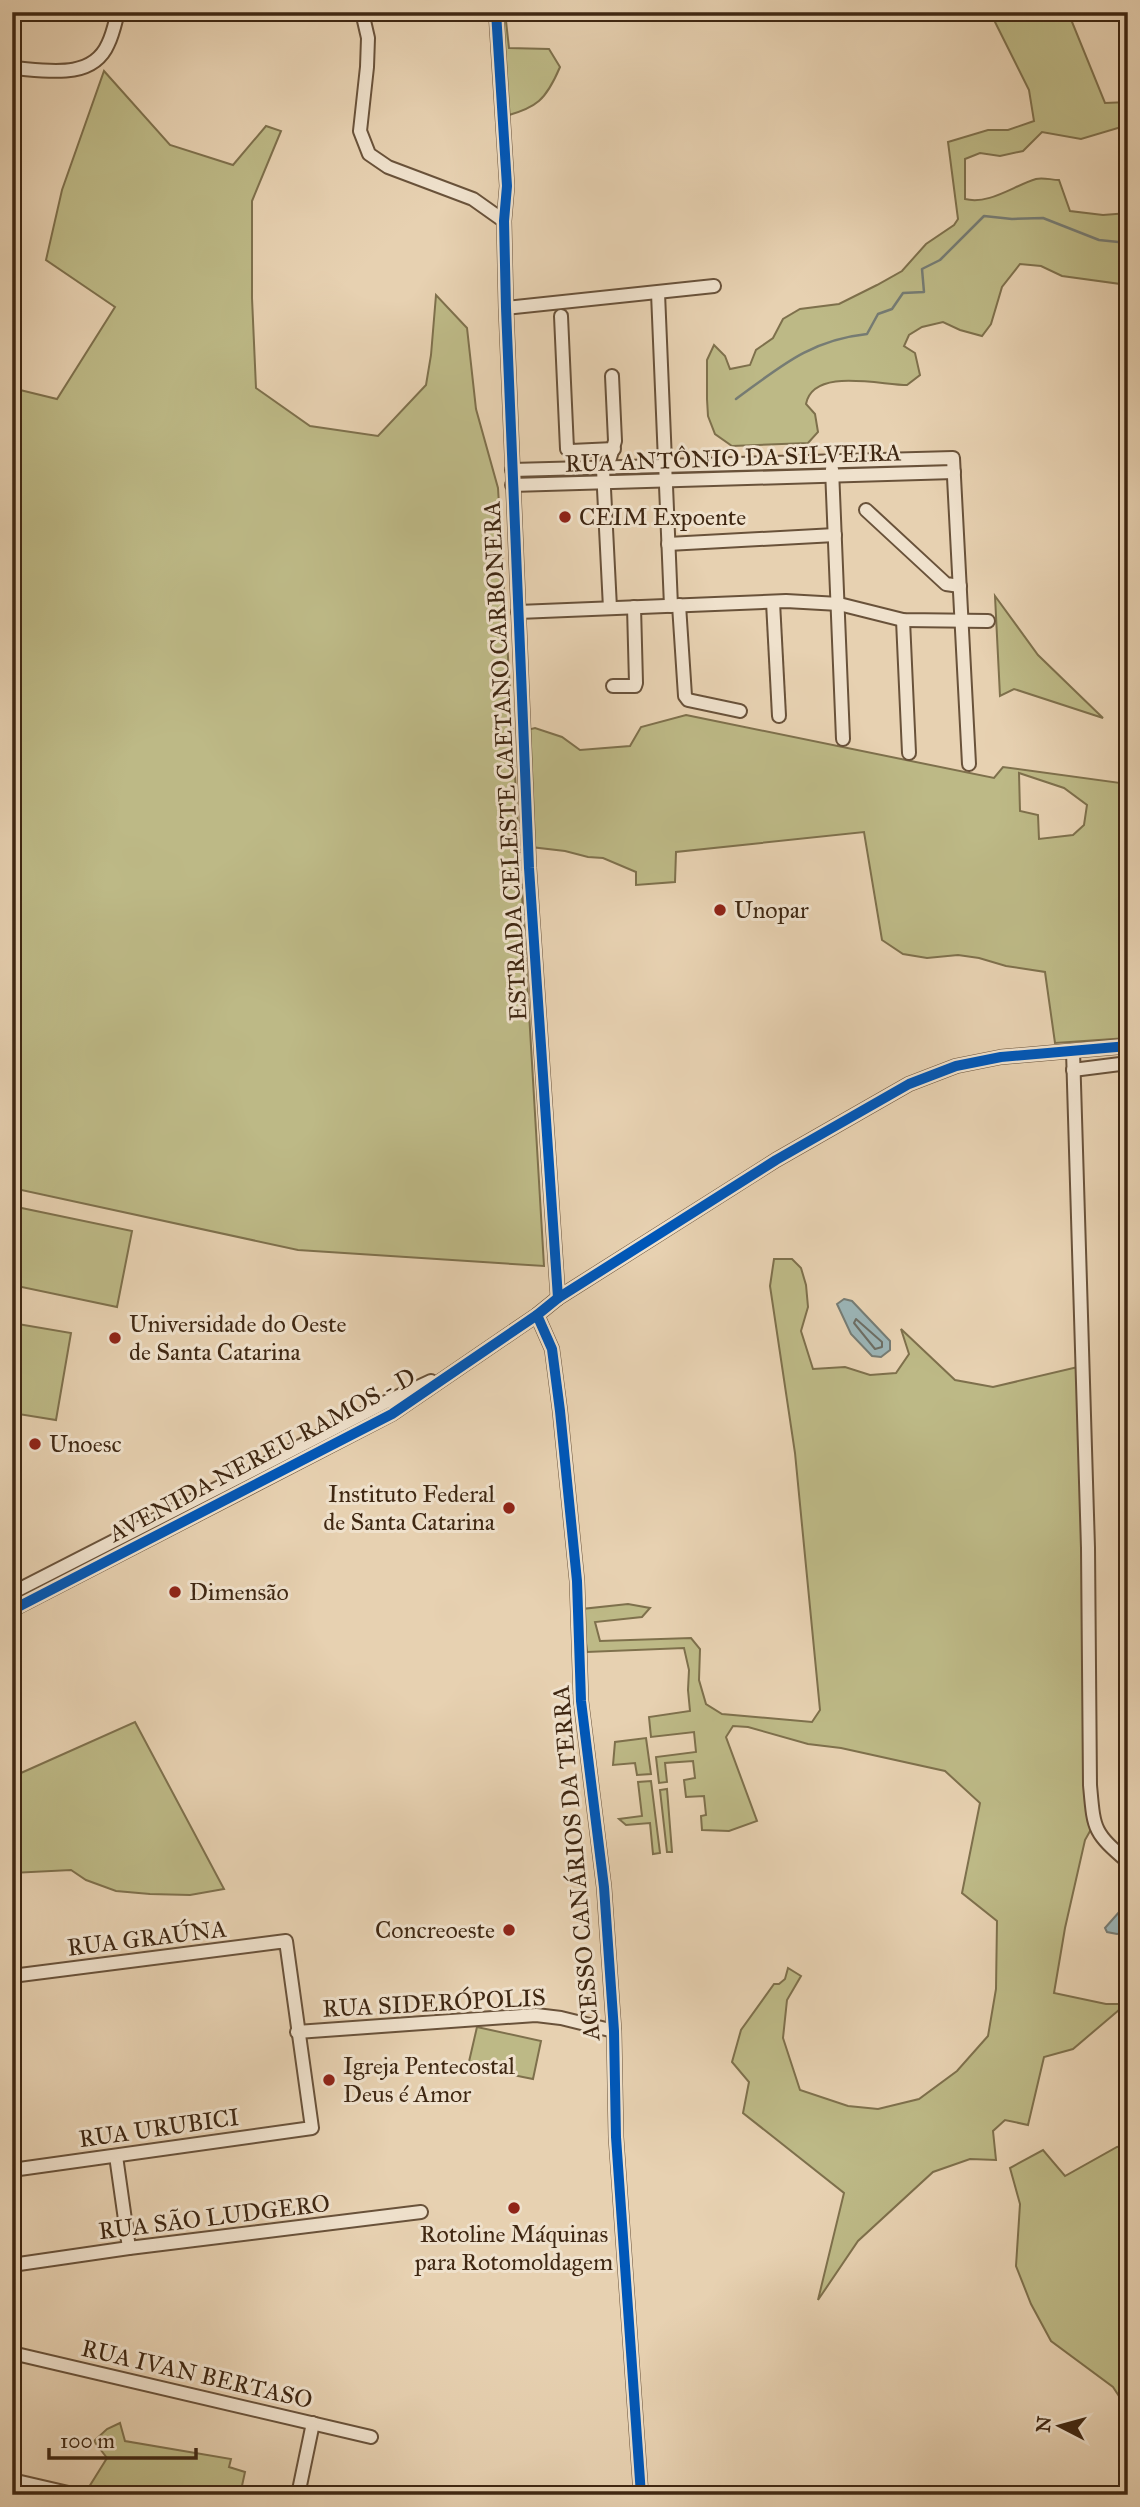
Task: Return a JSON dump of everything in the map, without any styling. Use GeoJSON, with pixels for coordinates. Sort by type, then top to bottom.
{"type":"FeatureCollection","features":[{"type":"Feature","properties":{"kind":"street"},"geometry":{"type":"LineString","coordinates":[[12,68],[74,71],[97,61],[108,46],[118,12]]}},
{"type":"Feature","properties":{"kind":"street"},"geometry":{"type":"LineString","coordinates":[[362,12],[368,38],[360,131],[369,154],[388,167],[473,199],[504,221]]}},
{"type":"Feature","properties":{"kind":"street","name":"ESTRADA CELESTE CAETANO CARBONERA"},"geometry":{"type":"LineString","coordinates":[[496,12],[506,186],[506,308],[517,611],[534,961],[558,1298]]}},
{"type":"Feature","properties":{"kind":"street"},"geometry":{"type":"LineString","coordinates":[[506,308],[714,286]]}},
{"type":"Feature","properties":{"kind":"street"},"geometry":{"type":"LineString","coordinates":[[658,293],[668,544],[685,696],[688,700],[740,711]]}},
{"type":"Feature","properties":{"kind":"street"},"geometry":{"type":"LineString","coordinates":[[561,316],[567,449],[614,449]]}},
{"type":"Feature","properties":{"kind":"street"},"geometry":{"type":"LineString","coordinates":[[610,608],[603,469],[614,449],[612,376]]}},
{"type":"Feature","properties":{"kind":"street","name":"RUA ANTÔNIO DA SILVEIRA"},"geometry":{"type":"LineString","coordinates":[[512,470],[603,469],[665,474],[832,476],[954,472],[953,457],[832,461],[665,474],[603,482],[512,485]]}},
{"type":"Feature","properties":{"kind":"street"},"geometry":{"type":"LineString","coordinates":[[832,461],[843,739]]}},
{"type":"Feature","properties":{"kind":"street"},"geometry":{"type":"LineString","coordinates":[[954,472],[969,764]]}},
{"type":"Feature","properties":{"kind":"street"},"geometry":{"type":"LineString","coordinates":[[866,510],[946,584],[960,586]]}},
{"type":"Feature","properties":{"kind":"street"},"geometry":{"type":"LineString","coordinates":[[668,544],[835,535]]}},
{"type":"Feature","properties":{"kind":"street"},"geometry":{"type":"LineString","coordinates":[[517,611],[774,602],[839,604],[903,620],[988,621]]}},
{"type":"Feature","properties":{"kind":"street"},"geometry":{"type":"LineString","coordinates":[[774,602],[779,716]]}},
{"type":"Feature","properties":{"kind":"street"},"geometry":{"type":"LineString","coordinates":[[613,687],[635,686],[636,683],[634,607]]}},
{"type":"Feature","properties":{"kind":"street"},"geometry":{"type":"LineString","coordinates":[[903,620],[909,753]]}},
{"type":"Feature","properties":{"kind":"street","name":"AVENIDA NEREU RAMOS - D"},"geometry":{"type":"LineString","coordinates":[[12,1610],[393,1414],[558,1298],[776,1160],[909,1084],[967,1064],[1001,1058],[1128,1046]]}},
{"type":"Feature","properties":{"kind":"street"},"geometry":{"type":"LineString","coordinates":[[1073,1051],[1088,1548],[1090,1785],[1094,1824],[1103,1841],[1128,1862]]}},
{"type":"Feature","properties":{"kind":"street"},"geometry":{"type":"LineString","coordinates":[[1073,1070],[1128,1063]]}},
{"type":"Feature","properties":{"kind":"street","name":"ACESSO CANÁRIOS DA TERRA"},"geometry":{"type":"LineString","coordinates":[[537,1315],[552,1349],[560,1410],[577,1581],[581,1701],[604,1887],[614,2031],[616,2137],[641,2495]]}},
{"type":"Feature","properties":{"kind":"street","name":"AVENIDA NEREU RAMOS - D"},"geometry":{"type":"LineString","coordinates":[[12,1593],[386,1402],[463,1367]]}},
{"type":"Feature","properties":{"kind":"street"},"geometry":{"type":"LineString","coordinates":[[31,1583],[38,1597]]}},
{"type":"Feature","properties":{"kind":"street","name":"RUA GRAÚNA"},"geometry":{"type":"LineString","coordinates":[[12,1976],[286,1941],[297,2032]]}},
{"type":"Feature","properties":{"kind":"street","name":"RUA SIDERÓPOLIS"},"geometry":{"type":"LineString","coordinates":[[297,2032],[536,2015],[614,2031]]}},
{"type":"Feature","properties":{"kind":"street","name":"RUA URUBICI"},"geometry":{"type":"LineString","coordinates":[[12,2170],[312,2128],[297,2032]]}},
{"type":"Feature","properties":{"kind":"street"},"geometry":{"type":"LineString","coordinates":[[116,2156],[128,2248]]}},
{"type":"Feature","properties":{"kind":"street","name":"RUA SÃO LUDGERO"},"geometry":{"type":"LineString","coordinates":[[12,2265],[421,2212]]}},
{"type":"Feature","properties":{"kind":"street","name":"RUA IVAN BERTASO"},"geometry":{"type":"LineString","coordinates":[[12,2353],[371,2437]]}},
{"type":"Feature","properties":{"kind":"street"},"geometry":{"type":"LineString","coordinates":[[298,2495],[313,2423]]}},
{"type":"Feature","properties":{"kind":"street"},"geometry":{"type":"LineString","coordinates":[[12,2480],[77,2495]]}},
{"type":"Feature","properties":{"kind":"shaded area"},"geometry":{"type":"Polygon","coordinates":[[[496,12],[505,12],[509,48],[549,49],[560,67],[539,101],[524,110],[502,117],[496,12]]]}},
{"type":"Feature","properties":{"kind":"shaded area"},"geometry":{"type":"Polygon","coordinates":[[[990,12],[1068,12],[1105,103],[1128,102],[1128,125],[1081,139],[1042,132],[1023,151],[1000,156],[980,153],[965,159],[965,199],[992,197],[1044,178],[1059,180],[1070,211],[1103,215],[1128,213],[1128,285],[1062,276],[1041,266],[1020,264],[1002,287],[991,324],[982,336],[943,322],[922,327],[909,335],[904,346],[915,353],[920,375],[907,385],[849,381],[821,385],[811,393],[806,404],[815,414],[818,432],[808,443],[732,446],[715,434],[708,416],[707,360],[714,345],[725,356],[730,369],[750,365],[756,350],[773,338],[783,319],[800,309],[839,304],[902,271],[926,244],[954,225],[958,219],[948,142],[988,130],[1008,130],[1034,121],[1029,90],[990,12]]]}},
{"type":"Feature","properties":{"kind":"shaded area"},"geometry":{"type":"Polygon","coordinates":[[[104,71],[170,145],[233,165],[266,126],[281,131],[252,201],[256,388],[310,426],[378,436],[426,385],[436,295],[467,328],[476,409],[498,488],[544,1266],[298,1250],[12,1188],[12,388],[57,399],[115,307],[46,260],[62,190],[104,71]]]}},
{"type":"Feature","properties":{"kind":"shaded area"},"geometry":{"type":"Polygon","coordinates":[[[995,596],[1038,655],[1103,718],[1014,689],[1000,696],[995,596]]]}},
{"type":"Feature","properties":{"kind":"shaded area"},"geometry":{"type":"Polygon","coordinates":[[[686,715],[994,778],[1003,767],[1128,784],[1128,1038],[1055,1043],[1045,972],[958,955],[927,958],[903,954],[882,940],[864,832],[676,852],[675,882],[636,885],[636,872],[603,858],[531,847],[527,730],[535,728],[562,737],[580,750],[630,746],[641,727],[686,715]],[[1019,773],[1020,811],[1038,815],[1039,839],[1073,835],[1084,825],[1087,805],[1064,788],[1019,773]]]}},
{"type":"Feature","properties":{"kind":"shaded area"},"geometry":{"type":"Polygon","coordinates":[[[12,1206],[132,1231],[117,1307],[12,1285],[12,1206]]]}},
{"type":"Feature","properties":{"kind":"shaded area"},"geometry":{"type":"Polygon","coordinates":[[[774,1259],[792,1259],[801,1268],[808,1307],[801,1331],[813,1369],[845,1367],[870,1375],[896,1373],[909,1354],[901,1329],[955,1380],[993,1387],[1082,1366],[1094,1824],[1085,1840],[1065,1928],[1054,1993],[1106,2004],[1126,2004],[1073,2049],[1044,2057],[1028,2125],[1005,2120],[993,2131],[996,2160],[970,2159],[933,2172],[858,2241],[818,2300],[844,2193],[743,2113],[749,2082],[732,2062],[741,2030],[774,1984],[785,1979],[788,1968],[801,1976],[787,2000],[783,2038],[800,2090],[848,2106],[878,2109],[919,2099],[957,2071],[988,2036],[996,1989],[997,1921],[962,1893],[980,1803],[945,1771],[841,1748],[808,1744],[748,1727],[733,1726],[726,1737],[757,1821],[729,1831],[702,1830],[701,1816],[706,1815],[704,1796],[686,1797],[684,1780],[695,1778],[693,1761],[665,1763],[667,1782],[659,1783],[656,1757],[696,1752],[694,1732],[651,1737],[649,1717],[690,1711],[689,1670],[684,1648],[587,1652],[582,1609],[628,1604],[650,1608],[642,1617],[595,1622],[600,1641],[691,1638],[700,1649],[699,1680],[706,1704],[722,1714],[812,1722],[820,1710],[795,1453],[770,1286],[774,1259]]]}},
{"type":"Feature","properties":{"kind":"shaded area"},"geometry":{"type":"Polygon","coordinates":[[[12,1323],[71,1333],[56,1420],[12,1413],[12,1323]]]}},
{"type":"Feature","properties":{"kind":"shaded area"},"geometry":{"type":"Polygon","coordinates":[[[135,1722],[224,1889],[190,1895],[150,1894],[116,1891],[86,1880],[71,1870],[12,1873],[12,1777],[135,1722]]]}},
{"type":"Feature","properties":{"kind":"shaded area"},"geometry":{"type":"Polygon","coordinates":[[[646,1738],[651,1774],[637,1775],[635,1763],[613,1765],[615,1742],[646,1738]]]}},
{"type":"Feature","properties":{"kind":"shaded area"},"geometry":{"type":"Polygon","coordinates":[[[651,1781],[660,1853],[653,1854],[650,1823],[626,1825],[619,1819],[642,1816],[638,1782],[651,1781]]]}},
{"type":"Feature","properties":{"kind":"shaded area"},"geometry":{"type":"Polygon","coordinates":[[[667,1789],[672,1852],[667,1852],[660,1790],[667,1789]]]}},
{"type":"Feature","properties":{"kind":"shaded area"},"geometry":{"type":"Polygon","coordinates":[[[477,2027],[541,2041],[533,2079],[468,2066],[477,2027]]]}},
{"type":"Feature","properties":{"kind":"shaded area"},"geometry":{"type":"Polygon","coordinates":[[[1128,2145],[1128,2410],[1113,2387],[1051,2341],[1031,2304],[1016,2266],[1020,2204],[1010,2168],[1043,2150],[1065,2176],[1117,2147],[1128,2145]]]}},
{"type":"Feature","properties":{"kind":"shaded area"},"geometry":{"type":"Polygon","coordinates":[[[120,2423],[125,2441],[231,2459],[229,2467],[245,2472],[240,2495],[115,2495],[115,2490],[89,2487],[107,2458],[94,2441],[107,2429],[120,2423]]]}},
{"type":"Feature","properties":{"kind":"water"},"geometry":{"type":"Polygon","coordinates":[[[844,1299],[852,1301],[890,1341],[890,1350],[881,1357],[872,1356],[851,1334],[837,1304],[844,1299]]]}},
{"type":"Feature","properties":{"kind":"water"},"geometry":{"type":"Polygon","coordinates":[[[1128,1902],[1128,1932],[1107,1932],[1105,1928],[1128,1902]]]}},
{"type":"Feature","properties":{"kind":"waterway"},"geometry":{"type":"LineString","coordinates":[[736,399],[782,366],[812,349],[847,337],[867,334],[878,314],[892,309],[903,293],[924,292],[922,269],[940,260],[984,216],[1043,218],[1099,240],[1128,243]]}},
{"type":"Feature","properties":{"kind":"cycle path"},"geometry":{"type":"LineString","coordinates":[[496,12],[507,186],[504,221],[506,308],[529,868],[558,1298]]}},
{"type":"Feature","properties":{"kind":"cycle path"},"geometry":{"type":"LineString","coordinates":[[12,1610],[392,1414],[558,1298],[776,1160],[909,1084],[956,1066],[1001,1057],[1128,1046]]}},
{"type":"Feature","properties":{"kind":"cycle path"},"geometry":{"type":"LineString","coordinates":[[537,1315],[552,1349],[560,1411],[577,1581],[581,1701],[604,1887],[614,2031],[616,2137],[641,2495]]}},
{"type":"Feature","properties":{"kind":"place","name":"CEIM Expoente"},"geometry":{"type":"Point","coordinates":[565,517]}},
{"type":"Feature","properties":{"kind":"place","name":"Unopar"},"geometry":{"type":"Point","coordinates":[720,910]}},
{"type":"Feature","properties":{"kind":"place","name":"Universidade do Oeste de Santa Catarina"},"geometry":{"type":"Point","coordinates":[115,1338]}},
{"type":"Feature","properties":{"kind":"place","name":"Unoesc"},"geometry":{"type":"Point","coordinates":[35,1444]}},
{"type":"Feature","properties":{"kind":"place","name":"Instituto Federal de Santa Catarina"},"geometry":{"type":"Point","coordinates":[509,1508]}},
{"type":"Feature","properties":{"kind":"place","name":"Dimensão"},"geometry":{"type":"Point","coordinates":[175,1592]}},
{"type":"Feature","properties":{"kind":"place","name":"Concreoeste"},"geometry":{"type":"Point","coordinates":[509,1930]}},
{"type":"Feature","properties":{"kind":"place","name":"Igreja Pentecostal Deus é Amor"},"geometry":{"type":"Point","coordinates":[329,2080]}},
{"type":"Feature","properties":{"kind":"place","name":"Rotoline Máquinas para Rotomoldagem"},"geometry":{"type":"Point","coordinates":[514,2208]}}]}
